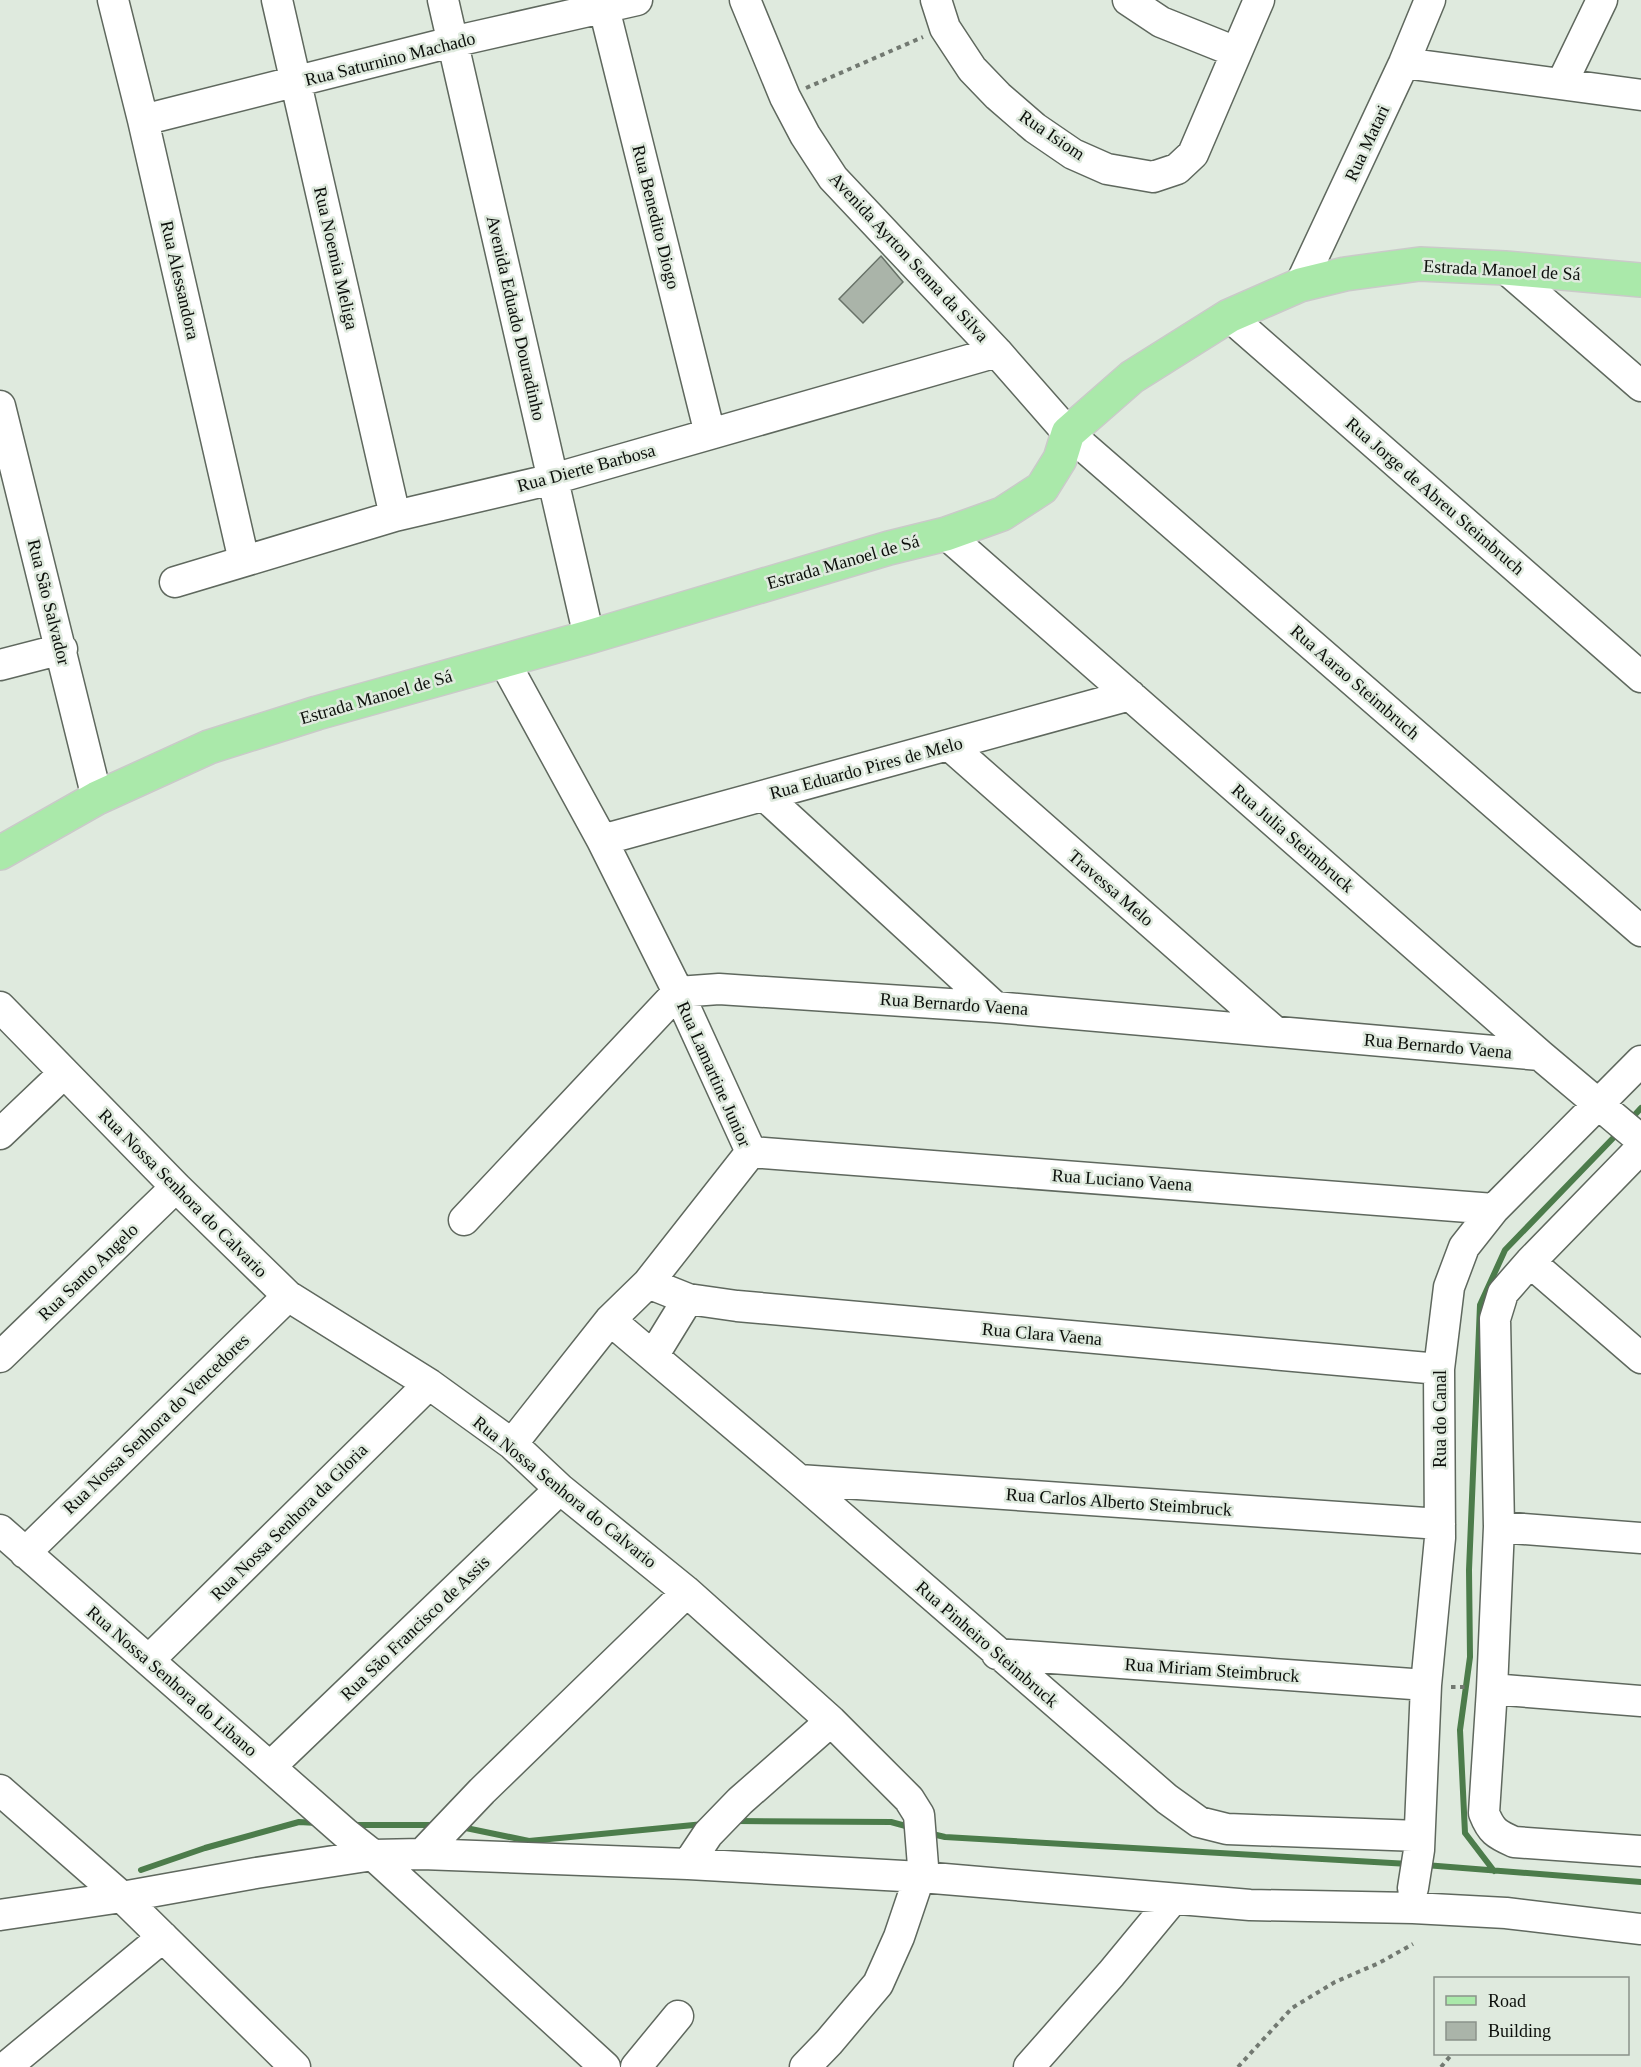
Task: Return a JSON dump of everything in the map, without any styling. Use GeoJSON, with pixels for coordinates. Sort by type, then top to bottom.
{"type":"FeatureCollection","features":[{"type":"Feature","properties":{"kind":"main road","name":"Estrada Manoel de Sá"},"geometry":{"type":"LineString","coordinates":[[0,853],[97,798],[209,747],[317,713],[589,637],[889,548],[946,534],[1002,514],[1042,488],[1060,459],[1068,433],[1132,376],[1228,316],[1300,285],[1345,274],[1420,264],[1505,268],[1641,280]]}},
{"type":"Feature","properties":{"kind":"street","name":"Rua Alessandora"},"geometry":{"type":"LineString","coordinates":[[113,0],[143,120],[244,561]]}},
{"type":"Feature","properties":{"kind":"street","name":"Rua Noemia Meliga"},"geometry":{"type":"LineString","coordinates":[[277,0],[395,516]]}},
{"type":"Feature","properties":{"kind":"street","name":"Avenida Eduado Douradinho"},"geometry":{"type":"LineString","coordinates":[[442,0],[589,637]]}},
{"type":"Feature","properties":{"kind":"street","name":"Rua Saturnino Machado"},"geometry":{"type":"LineString","coordinates":[[143,120],[603,4],[637,0]]}},
{"type":"Feature","properties":{"kind":"street","name":"Avenida Ayrton Senna da Silva"},"geometry":{"type":"LineString","coordinates":[[745,0],[785,97],[805,135],[833,178],[997,352],[1068,433]]}},
{"type":"Feature","properties":{"kind":"street"},"geometry":{"type":"LineString","coordinates":[[1128,0],[1161,22],[1236,52]]}},
{"type":"Feature","properties":{"kind":"street","name":"Rua Isiom"},"geometry":{"type":"LineString","coordinates":[[941,14],[972,69],[998,96],[1035,128],[1074,154],[1107,169],[1153,177],[1177,170],[1193,154],[1259,0]]}},
{"type":"Feature","properties":{"kind":"street","name":"Rua Matari"},"geometry":{"type":"LineString","coordinates":[[1300,285],[1404,63],[1430,0]]}},
{"type":"Feature","properties":{"kind":"street"},"geometry":{"type":"LineString","coordinates":[[1562,83],[1602,0]]}},
{"type":"Feature","properties":{"kind":"street","name":"Rua Benedito Diogo"},"geometry":{"type":"LineString","coordinates":[[603,4],[710,434]]}},
{"type":"Feature","properties":{"kind":"street"},"geometry":{"type":"LineString","coordinates":[[1404,63],[1641,95]]}},
{"type":"Feature","properties":{"kind":"street"},"geometry":{"type":"LineString","coordinates":[[1505,268],[1641,386]]}},
{"type":"Feature","properties":{"kind":"street","name":"Rua Jorge de Abreu Steimbruch"},"geometry":{"type":"LineString","coordinates":[[1228,316],[1641,677]]}},
{"type":"Feature","properties":{"kind":"street","name":"Rua Dierte Barbosa"},"geometry":{"type":"LineString","coordinates":[[175,582],[395,516],[553,479],[997,352]]}},
{"type":"Feature","properties":{"kind":"street","name":"Rua São Salvador"},"geometry":{"type":"LineString","coordinates":[[0,406],[62,649],[97,798]]}},
{"type":"Feature","properties":{"kind":"street","name":"Rua Aarao Steimbruch"},"geometry":{"type":"LineString","coordinates":[[1068,433],[1641,931]]}},
{"type":"Feature","properties":{"kind":"street","name":"Rua Julia Steimbruck"},"geometry":{"type":"LineString","coordinates":[[946,534],[1540,1055],[1604,1108],[1640,1142]]}},
{"type":"Feature","properties":{"kind":"street"},"geometry":{"type":"LineString","coordinates":[[0,665],[62,649]]}},
{"type":"Feature","properties":{"kind":"street","name":"Rua Lamartine Junior"},"geometry":{"type":"LineString","coordinates":[[504,661],[602,840],[678,992],[751,1152],[648,1283],[610,1320],[512,1444]]}},
{"type":"Feature","properties":{"kind":"street","name":"Rua Eduardo Pires de Melo"},"geometry":{"type":"LineString","coordinates":[[602,840],[1130,695]]}},
{"type":"Feature","properties":{"kind":"street","name":"Travessa Melo"},"geometry":{"type":"LineString","coordinates":[[949,745],[1273,1030]]}},
{"type":"Feature","properties":{"kind":"street"},"geometry":{"type":"LineString","coordinates":[[765,796],[995,1007]]}},
{"type":"Feature","properties":{"kind":"street","name":"Rua Bernardo Vaena"},"geometry":{"type":"LineString","coordinates":[[678,992],[719,989],[995,1007],[1540,1055]]}},
{"type":"Feature","properties":{"kind":"street"},"geometry":{"type":"LineString","coordinates":[[464,1220],[678,992]]}},
{"type":"Feature","properties":{"kind":"street","name":"Rua Nossa Senhora do Calvario"},"geometry":{"type":"LineString","coordinates":[[0,1007],[63,1074],[288,1296],[429,1384],[512,1444],[560,1489],[687,1592],[831,1722],[909,1799],[919,1815],[922,1871]]}},
{"type":"Feature","properties":{"kind":"street","name":"Rua do Canal"},"geometry":{"type":"LineString","coordinates":[[1413,1888],[1435,1686],[1440,1538],[1440,1369],[1449,1287],[1464,1247],[1494,1209],[1604,1108],[1641,1061]]}},
{"type":"Feature","properties":{"kind":"street"},"geometry":{"type":"LineString","coordinates":[[0,1134],[63,1074]]}},
{"type":"Feature","properties":{"kind":"street"},"geometry":{"type":"LineString","coordinates":[[1640,1142],[1503,1293],[1495,1319],[1499,1527],[1482,1688],[1484,1812],[1490,1827],[1498,1835],[1514,1842],[1641,1851]]}},
{"type":"Feature","properties":{"kind":"street","name":"Rua Luciano Vaena"},"geometry":{"type":"LineString","coordinates":[[751,1152],[1494,1209]]}},
{"type":"Feature","properties":{"kind":"street","name":"Rua Santo Angelo"},"geometry":{"type":"LineString","coordinates":[[0,1357],[176,1187]]}},
{"type":"Feature","properties":{"kind":"street"},"geometry":{"type":"LineString","coordinates":[[1530,1262],[1641,1358]]}},
{"type":"Feature","properties":{"kind":"street","name":"Rua Clara Vaena"},"geometry":{"type":"LineString","coordinates":[[648,1283],[688,1299],[737,1306],[1440,1369]]}},
{"type":"Feature","properties":{"kind":"street","name":"Rua Nossa Senhora do Vencedores"},"geometry":{"type":"LineString","coordinates":[[25,1552],[288,1296]]}},
{"type":"Feature","properties":{"kind":"street"},"geometry":{"type":"LineString","coordinates":[[653,1356],[688,1299]]}},
{"type":"Feature","properties":{"kind":"street","name":"Rua Pinheiro Steimbruck"},"geometry":{"type":"LineString","coordinates":[[610,1320],[799,1479],[997,1654],[1167,1799],[1198,1822],[1227,1828],[1419,1843]]}},
{"type":"Feature","properties":{"kind":"street","name":"Rua Nossa Senhora da Gloria"},"geometry":{"type":"LineString","coordinates":[[149,1660],[429,1384]]}},
{"type":"Feature","properties":{"kind":"street","name":"Rua Carlos Alberto Steimbruck"},"geometry":{"type":"LineString","coordinates":[[799,1479],[1440,1524]]}},
{"type":"Feature","properties":{"kind":"street","name":"Rua São Francisco de Assis"},"geometry":{"type":"LineString","coordinates":[[270,1767],[560,1489]]}},
{"type":"Feature","properties":{"kind":"street"},"geometry":{"type":"LineString","coordinates":[[1499,1527],[1641,1538]]}},
{"type":"Feature","properties":{"kind":"street","name":"Rua Nossa Senhora do Libano"},"geometry":{"type":"LineString","coordinates":[[0,1530],[373,1856],[605,2067]]}},
{"type":"Feature","properties":{"kind":"street"},"geometry":{"type":"LineString","coordinates":[[430,1845],[482,1791],[687,1592]]}},
{"type":"Feature","properties":{"kind":"street","name":"Rua Miriam Steimbruck"},"geometry":{"type":"LineString","coordinates":[[997,1654],[1435,1686]]}},
{"type":"Feature","properties":{"kind":"street"},"geometry":{"type":"LineString","coordinates":[[1482,1688],[1641,1701]]}},
{"type":"Feature","properties":{"kind":"street"},"geometry":{"type":"LineString","coordinates":[[688,1864],[708,1834],[740,1801],[831,1722]]}},
{"type":"Feature","properties":{"kind":"street"},"geometry":{"type":"LineString","coordinates":[[0,1790],[116,1892],[295,2067]]}},
{"type":"Feature","properties":{"kind":"street"},"geometry":{"type":"LineString","coordinates":[[0,1915],[116,1892],[373,1856],[430,1845],[688,1864],[922,1871],[1173,1899],[1250,1905],[1413,1908],[1506,1913],[1641,1929]]}},
{"type":"Feature","properties":{"kind":"street"},"geometry":{"type":"LineString","coordinates":[[805,2067],[878,1984],[899,1937],[922,1871]]}},
{"type":"Feature","properties":{"kind":"street"},"geometry":{"type":"LineString","coordinates":[[1029,2067],[1173,1899]]}},
{"type":"Feature","properties":{"kind":"street"},"geometry":{"type":"LineString","coordinates":[[6,2067],[163,1937]]}},
{"type":"Feature","properties":{"kind":"street"},"geometry":{"type":"LineString","coordinates":[[636,2067],[678,2016]]}},
{"type":"Feature","properties":{"kind":"path"},"geometry":{"type":"LineString","coordinates":[[785,97],[941,14]]}},
{"type":"Feature","properties":{"kind":"path"},"geometry":{"type":"LineString","coordinates":[[1435,1686],[1482,1688]]}},
{"type":"Feature","properties":{"kind":"path"},"geometry":{"type":"LineString","coordinates":[[1238,2067],[1292,2008],[1335,1982],[1379,1963],[1413,1944]]}},
{"type":"Feature","properties":{"kind":"path"},"geometry":{"type":"LineString","coordinates":[[1441,2067],[1451,2055]]}},
{"type":"Feature","properties":{"kind":"building"},"geometry":{"type":"Polygon","coordinates":[[[881,256],[903,282],[863,323],[839,299],[881,256]]]}},
{"type":"Feature","properties":{"kind":"waterway"},"geometry":{"type":"LineString","coordinates":[[1629,1121],[1641,1108]]}},
{"type":"Feature","properties":{"kind":"waterway"},"geometry":{"type":"LineString","coordinates":[[1494,1871],[1465,1833],[1460,1730],[1470,1657],[1469,1570],[1480,1305],[1505,1250],[1618,1133]]}},
{"type":"Feature","properties":{"kind":"waterway"},"geometry":{"type":"LineString","coordinates":[[735,1821],[891,1822],[913,1828]]}},
{"type":"Feature","properties":{"kind":"waterway"},"geometry":{"type":"LineString","coordinates":[[141,1870],[205,1848],[299,1822],[317,1823]]}},
{"type":"Feature","properties":{"kind":"waterway"},"geometry":{"type":"LineString","coordinates":[[461,1827],[529,1841],[704,1824]]}},
{"type":"Feature","properties":{"kind":"waterway"},"geometry":{"type":"LineString","coordinates":[[354,1825],[436,1825]]}},
{"type":"Feature","properties":{"kind":"waterway"},"geometry":{"type":"LineString","coordinates":[[928,1833],[945,1837],[1409,1864]]}},
{"type":"Feature","properties":{"kind":"waterway"},"geometry":{"type":"LineString","coordinates":[[1425,1865],[1641,1882]]}}]}
